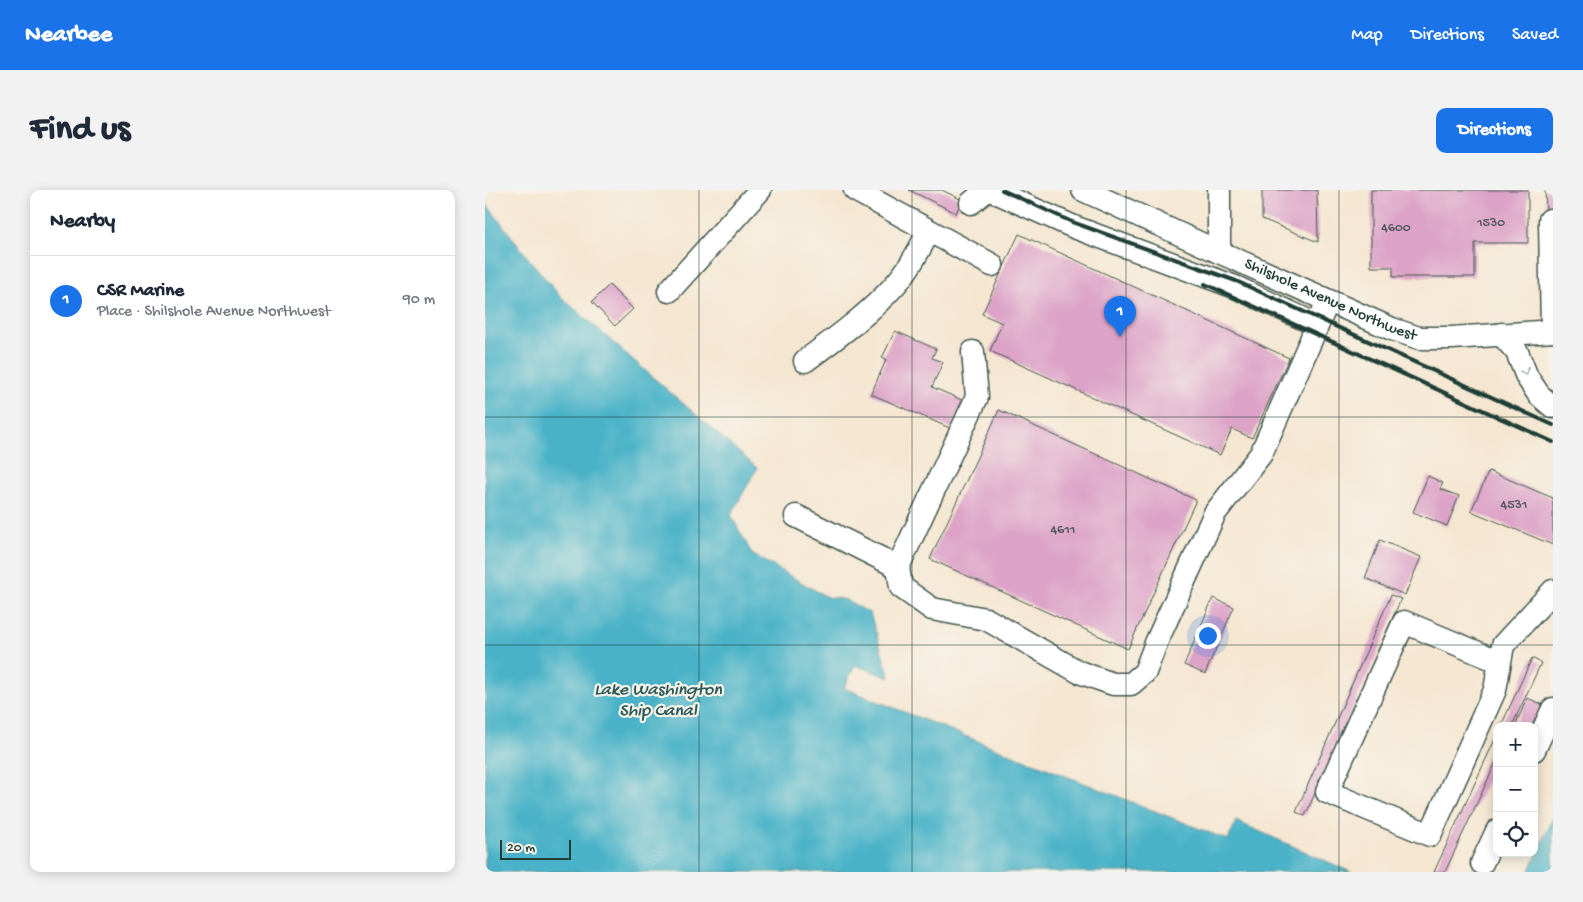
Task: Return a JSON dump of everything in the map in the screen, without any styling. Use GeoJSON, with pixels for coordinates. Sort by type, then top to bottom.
{"type":"FeatureCollection","features":[{"type":"Feature","properties":{"kind":"street"},"geometry":{"type":"LineString","coordinates":[[669,291],[760,190]]}},
{"type":"Feature","properties":{"kind":"street"},"geometry":{"type":"LineString","coordinates":[[855,190],[992,265]]}},
{"type":"Feature","properties":{"kind":"street"},"geometry":{"type":"LineString","coordinates":[[991,190],[1074,227],[1235,287],[1317,325]]}},
{"type":"Feature","properties":{"kind":"street","name":"Shilshole Avenue Northwest"},"geometry":{"type":"LineString","coordinates":[[1083,190],[1328,301],[1392,329],[1419,338],[1452,338],[1553,331]]}},
{"type":"Feature","properties":{"kind":"street"},"geometry":{"type":"LineString","coordinates":[[1219,190],[1219,252]]}},
{"type":"Feature","properties":{"kind":"street"},"geometry":{"type":"LineString","coordinates":[[1550,220],[1553,331]]}},
{"type":"Feature","properties":{"kind":"street"},"geometry":{"type":"LineString","coordinates":[[805,361],[843,333],[895,286],[913,261],[929,231]]}},
{"type":"Feature","properties":{"kind":"street"},"geometry":{"type":"LineString","coordinates":[[973,352],[977,398],[898,567],[901,587],[932,610],[986,619],[1079,672],[1113,684],[1131,684],[1145,672],[1156,643],[1215,513],[1261,454],[1328,301]]}},
{"type":"Feature","properties":{"kind":"street"},"geometry":{"type":"LineString","coordinates":[[1501,334],[1517,352],[1527,377],[1539,395],[1553,407]]}},
{"type":"Feature","properties":{"kind":"street"},"geometry":{"type":"LineString","coordinates":[[796,516],[898,567]]}},
{"type":"Feature","properties":{"kind":"street"},"geometry":{"type":"LineString","coordinates":[[1500,662],[1404,622],[1327,792],[1430,835],[1495,690],[1500,662],[1503,645],[1553,591]]}},
{"type":"Feature","properties":{"kind":"street"},"geometry":{"type":"LineString","coordinates":[[1538,742],[1553,710]]}},
{"type":"Feature","properties":{"kind":"street"},"geometry":{"type":"LineString","coordinates":[[1482,863],[1493,840]]}},
{"type":"Feature","properties":{"kind":"water","name":"Lake Washington Ship Canal"},"geometry":{"type":"Polygon","coordinates":[[[485,202],[560,296],[757,468],[731,515],[752,554],[827,597],[844,599],[870,613],[890,678],[855,665],[844,688],[1228,840],[1236,821],[1351,872],[485,872],[485,202]]]}},
{"type":"Feature","properties":{"kind":"water"},"geometry":{"type":"Polygon","coordinates":[[[1553,818],[1553,872],[1529,872],[1536,857],[1538,857],[1538,852],[1553,818]]]}},
{"type":"Feature","properties":{"kind":"building"},"geometry":{"type":"Polygon","coordinates":[[[909,190],[942,190],[962,200],[956,213],[909,190]]]}},
{"type":"Feature","properties":{"kind":"building"},"geometry":{"type":"Polygon","coordinates":[[[1262,190],[1317,190],[1318,242],[1262,219],[1262,190]]]}},
{"type":"Feature","properties":{"kind":"building"},"geometry":{"type":"Polygon","coordinates":[[[1371,190],[1528,190],[1528,243],[1475,243],[1475,277],[1393,277],[1393,267],[1371,267],[1371,190]]]}},
{"type":"Feature","properties":{"kind":"building"},"geometry":{"type":"Polygon","coordinates":[[[1545,190],[1553,190],[1553,209],[1546,210],[1545,190]]]}},
{"type":"Feature","properties":{"kind":"building"},"geometry":{"type":"Polygon","coordinates":[[[1019,234],[1289,358],[1252,438],[1232,429],[1220,455],[990,351],[1002,323],[982,314],[1019,234]]]}},
{"type":"Feature","properties":{"kind":"building"},"geometry":{"type":"Polygon","coordinates":[[[609,285],[633,309],[615,326],[592,302],[609,285]]]}},
{"type":"Feature","properties":{"kind":"building"},"geometry":{"type":"Polygon","coordinates":[[[895,331],[936,349],[932,358],[943,362],[932,387],[964,401],[952,429],[871,394],[886,360],[882,358],[895,331]]]}},
{"type":"Feature","properties":{"kind":"building"},"geometry":{"type":"Polygon","coordinates":[[[999,410],[1196,500],[1128,649],[930,559],[999,410]]]}},
{"type":"Feature","properties":{"kind":"building"},"geometry":{"type":"Polygon","coordinates":[[[1489,471],[1553,498],[1553,545],[1471,511],[1489,471]]]}},
{"type":"Feature","properties":{"kind":"building"},"geometry":{"type":"Polygon","coordinates":[[[1428,476],[1443,483],[1440,489],[1459,496],[1447,526],[1413,512],[1428,476]]]}},
{"type":"Feature","properties":{"kind":"building"},"geometry":{"type":"Polygon","coordinates":[[[1380,540],[1421,557],[1405,595],[1365,578],[1380,540]]]}},
{"type":"Feature","properties":{"kind":"building"},"geometry":{"type":"Polygon","coordinates":[[[1391,595],[1401,599],[1305,816],[1296,812],[1391,595]]]}},
{"type":"Feature","properties":{"kind":"building"},"geometry":{"type":"Polygon","coordinates":[[[1213,598],[1234,607],[1205,674],[1184,665],[1213,598]]]}},
{"type":"Feature","properties":{"kind":"building"},"geometry":{"type":"Polygon","coordinates":[[[1532,658],[1541,663],[1514,722],[1503,722],[1532,658]]]}},
{"type":"Feature","properties":{"kind":"building"},"geometry":{"type":"Polygon","coordinates":[[[1527,698],[1547,706],[1537,722],[1517,722],[1527,698]]]}},
{"type":"Feature","properties":{"kind":"building"},"geometry":{"type":"Polygon","coordinates":[[[1493,744],[1493,769],[1445,872],[1434,872],[1493,744]]]}},
{"type":"Feature","properties":{"kind":"railway"},"geometry":{"type":"LineString","coordinates":[[1002,190],[1072,222],[1236,281],[1553,425]]}},
{"type":"Feature","properties":{"kind":"railway"},"geometry":{"type":"LineString","coordinates":[[1205,284],[1553,442]]}},
{"type":"Feature","properties":{"kind":"place","name":"CSR Marine"},"geometry":{"type":"Point","coordinates":[1120,337]}}]}
